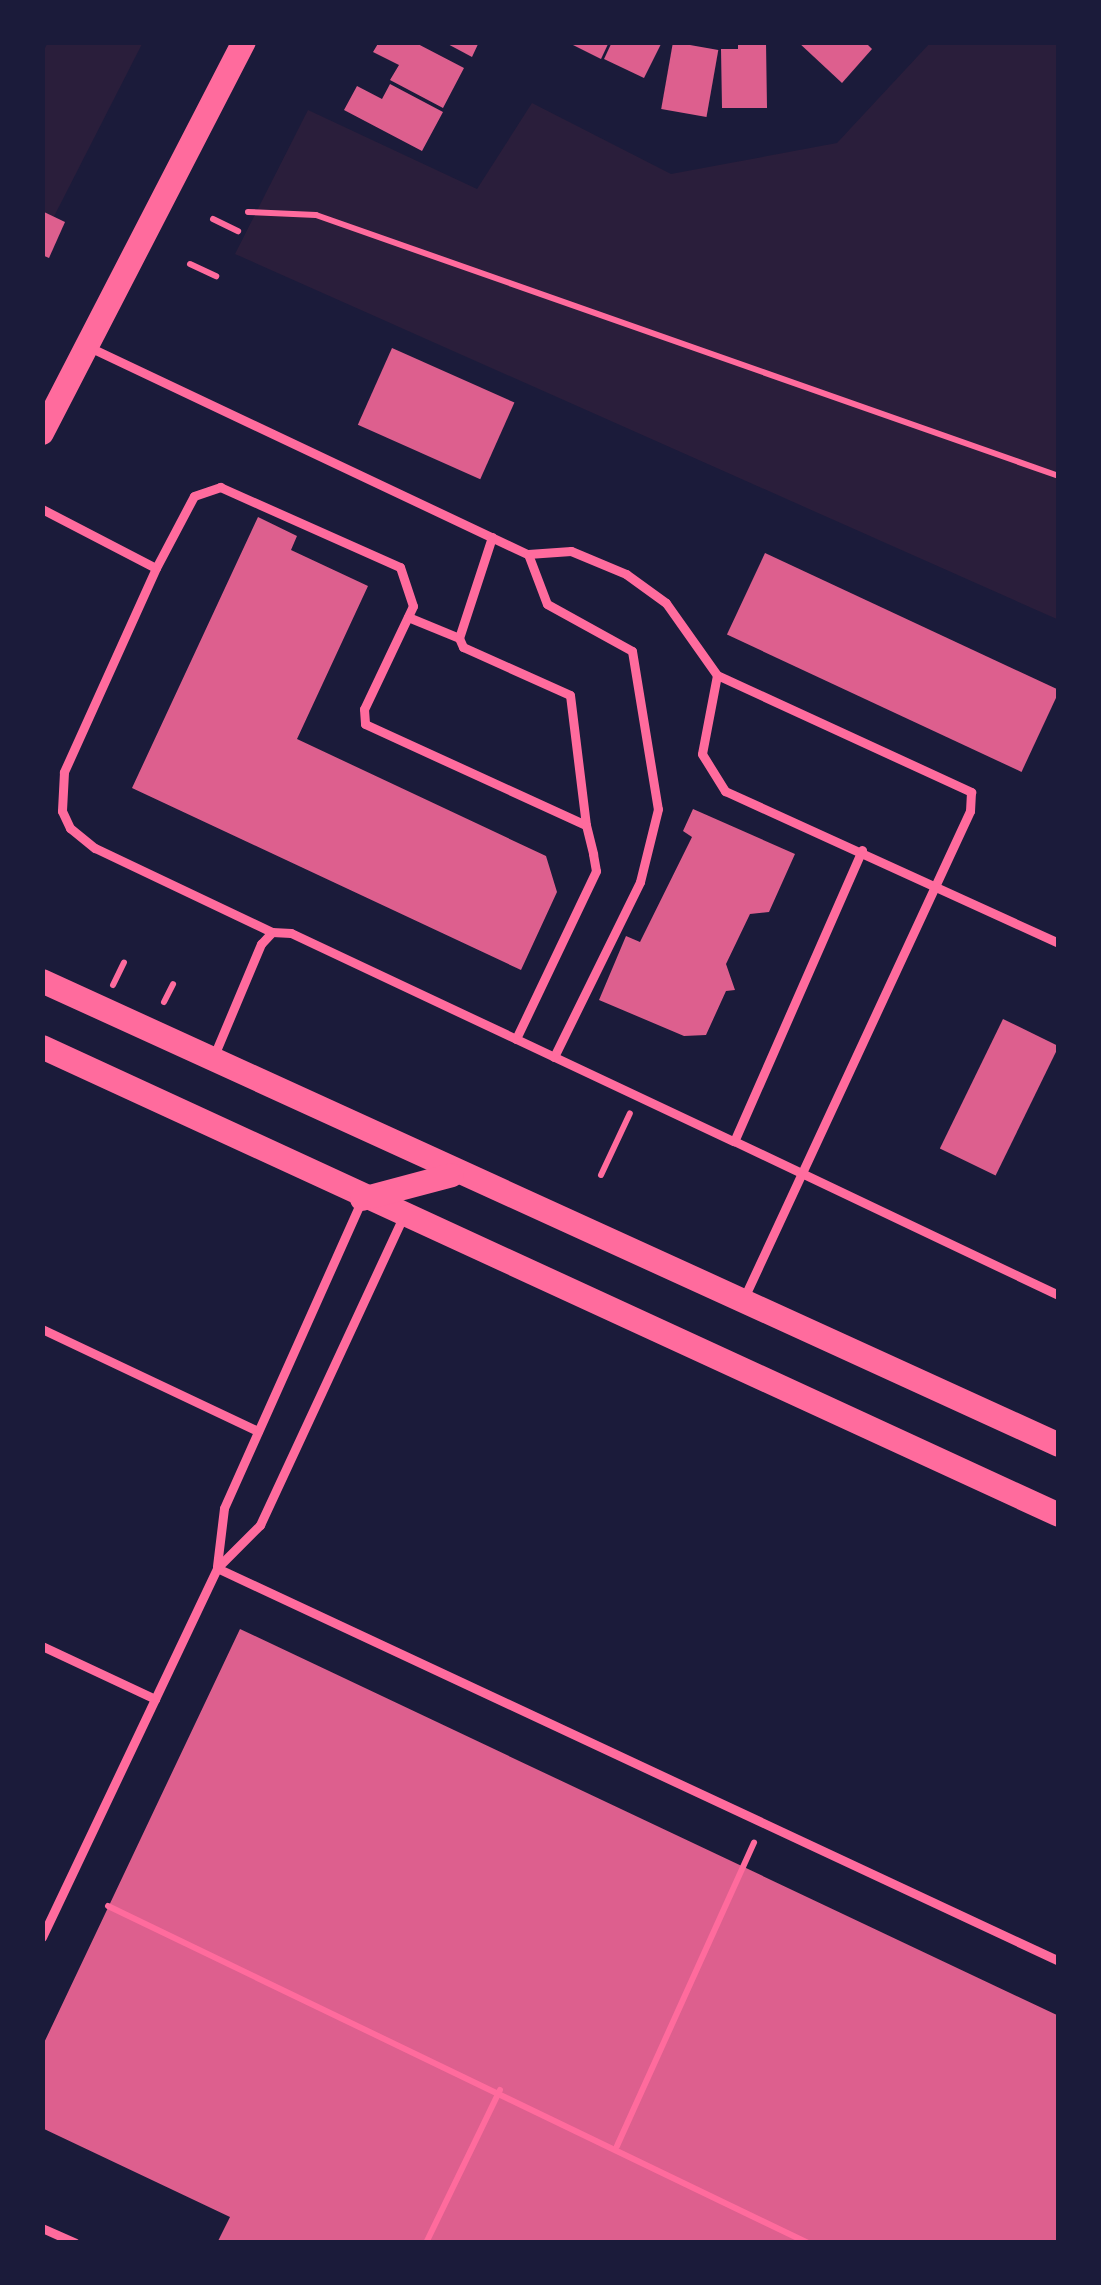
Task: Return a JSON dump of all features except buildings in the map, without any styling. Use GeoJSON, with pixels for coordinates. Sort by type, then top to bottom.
{"type":"FeatureCollection","features":[{"type":"Feature","properties":{"kind":"main road"},"geometry":{"type":"LineString","coordinates":[[42,433],[244,42]]}},
{"type":"Feature","properties":{"kind":"main road"},"geometry":{"type":"LineString","coordinates":[[42,981],[454,1174],[1059,1444]]}},
{"type":"Feature","properties":{"kind":"main road"},"geometry":{"type":"LineString","coordinates":[[42,1047],[362,1199],[1059,1515]]}},
{"type":"Feature","properties":{"kind":"main road"},"geometry":{"type":"LineString","coordinates":[[362,1199],[454,1174]]}},
{"type":"Feature","properties":{"kind":"lane"},"geometry":{"type":"LineString","coordinates":[[87,346],[528,554],[571,551],[626,574],[666,603],[716,675],[970,792],[970,812],[741,1304]]}},
{"type":"Feature","properties":{"kind":"lane"},"geometry":{"type":"LineString","coordinates":[[586,825],[372,734],[364,709],[408,616],[410,585],[400,567],[220,487],[194,496],[156,568],[64,772],[62,811],[95,848],[272,932],[291,933],[1059,1295]]}},
{"type":"Feature","properties":{"kind":"lane"},"geometry":{"type":"LineString","coordinates":[[42,509],[156,568]]}},
{"type":"Feature","properties":{"kind":"lane"},"geometry":{"type":"LineString","coordinates":[[492,537],[459,638],[463,647],[570,695],[596,871],[516,1039]]}},
{"type":"Feature","properties":{"kind":"lane"},"geometry":{"type":"LineString","coordinates":[[528,554],[547,604],[632,651],[658,809],[640,882],[554,1057]]}},
{"type":"Feature","properties":{"kind":"lane"},"geometry":{"type":"LineString","coordinates":[[408,616],[459,638]]}},
{"type":"Feature","properties":{"kind":"lane"},"geometry":{"type":"LineString","coordinates":[[716,675],[702,754],[725,791],[937,883],[1059,944]]}},
{"type":"Feature","properties":{"kind":"lane"},"geometry":{"type":"LineString","coordinates":[[734,1141],[862,850]]}},
{"type":"Feature","properties":{"kind":"lane"},"geometry":{"type":"LineString","coordinates":[[211,1061],[272,932]]}},
{"type":"Feature","properties":{"kind":"lane"},"geometry":{"type":"LineString","coordinates":[[42,1937],[217,1568],[224,1508],[362,1199]]}},
{"type":"Feature","properties":{"kind":"lane"},"geometry":{"type":"LineString","coordinates":[[217,1568],[260,1526],[403,1217]]}},
{"type":"Feature","properties":{"kind":"lane"},"geometry":{"type":"LineString","coordinates":[[42,1329],[258,1431]]}},
{"type":"Feature","properties":{"kind":"lane"},"geometry":{"type":"LineString","coordinates":[[217,1568],[1059,1961]]}},
{"type":"Feature","properties":{"kind":"lane"},"geometry":{"type":"LineString","coordinates":[[42,1646],[155,1699]]}},
{"type":"Feature","properties":{"kind":"lane"},"geometry":{"type":"LineString","coordinates":[[42,2228],[75,2243]]}},
{"type":"Feature","properties":{"kind":"path"},"geometry":{"type":"LineString","coordinates":[[248,212],[316,214],[1059,476]]}},
{"type":"Feature","properties":{"kind":"path"},"geometry":{"type":"LineString","coordinates":[[212,219],[238,232]]}},
{"type":"Feature","properties":{"kind":"path"},"geometry":{"type":"LineString","coordinates":[[190,264],[216,276]]}},
{"type":"Feature","properties":{"kind":"path"},"geometry":{"type":"LineString","coordinates":[[111,988],[124,962]]}},
{"type":"Feature","properties":{"kind":"path"},"geometry":{"type":"LineString","coordinates":[[160,1012],[173,984]]}},
{"type":"Feature","properties":{"kind":"path"},"geometry":{"type":"LineString","coordinates":[[601,1175],[638,1096]]}},
{"type":"Feature","properties":{"kind":"path"},"geometry":{"type":"LineString","coordinates":[[617,2146],[761,1822]]}},
{"type":"Feature","properties":{"kind":"path"},"geometry":{"type":"LineString","coordinates":[[108,1906],[617,2146],[808,2243]]}},
{"type":"Feature","properties":{"kind":"path"},"geometry":{"type":"LineString","coordinates":[[426,2243],[500,2090]]}},
{"type":"Feature","properties":{"kind":"shaded area"},"geometry":{"type":"Polygon","coordinates":[[[48,42],[143,42],[42,240],[42,54],[48,42]]]}},
{"type":"Feature","properties":{"kind":"shaded area"},"geometry":{"type":"Polygon","coordinates":[[[931,42],[1059,42],[1059,620],[235,254],[308,110],[477,189],[532,103],[671,174],[837,143],[931,42]]]}}]}
